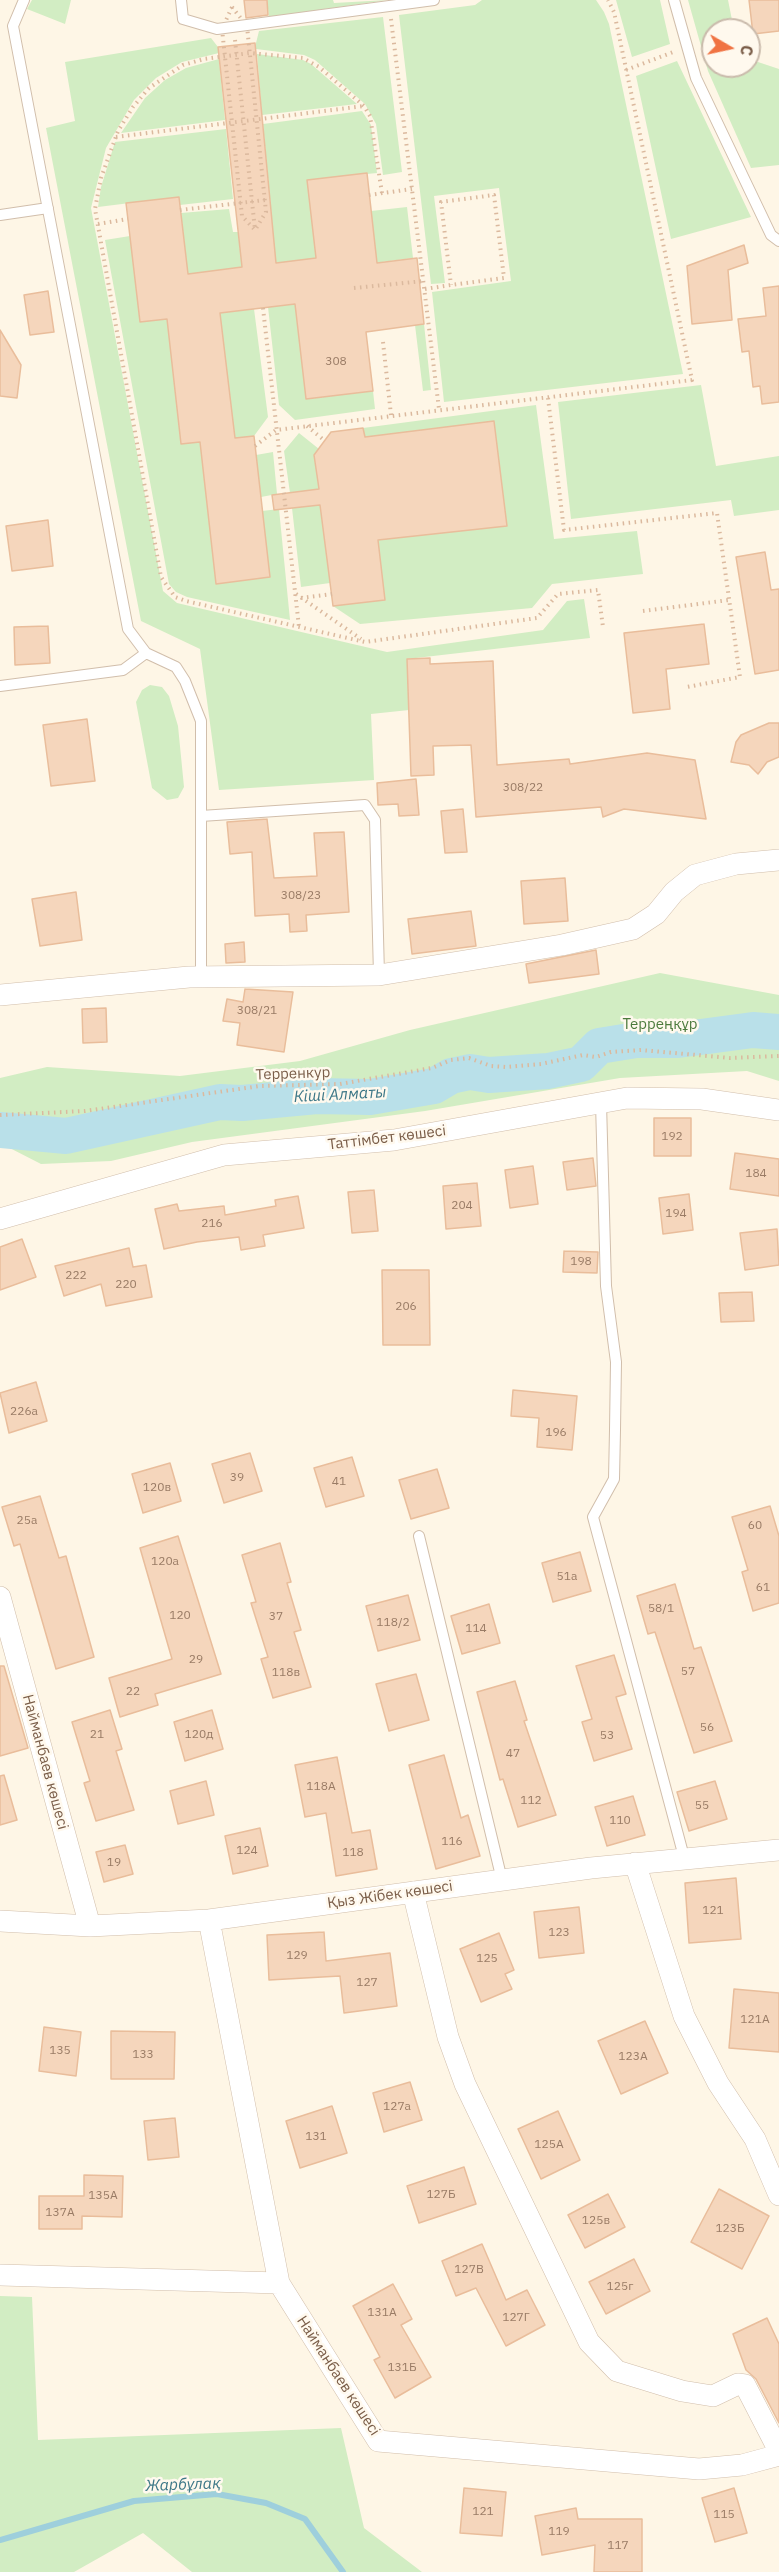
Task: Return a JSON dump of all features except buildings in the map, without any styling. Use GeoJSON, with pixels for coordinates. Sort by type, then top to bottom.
{"type":"FeatureCollection","features":[{"type":"Feature","properties":{"kind":"street"},"geometry":{"type":"LineString","coordinates":[[0,994],[201,977],[379,975],[562,945],[633,929],[656,914],[674,892],[694,875],[736,864],[779,860]]}},
{"type":"Feature","properties":{"kind":"street","name":"Таттімбет көшесі"},"geometry":{"type":"LineString","coordinates":[[0,1219],[224,1155],[394,1140],[627,1098],[702,1099],[779,1110]]}},
{"type":"Feature","properties":{"kind":"street","name":"Найманбаев көшесі"},"geometry":{"type":"LineString","coordinates":[[0,1597],[90,1926]]}},
{"type":"Feature","properties":{"kind":"street","name":"Қыз Жібек көшесі"},"geometry":{"type":"LineString","coordinates":[[0,1921],[90,1926],[209,1920],[634,1863],[779,1850]]}},
{"type":"Feature","properties":{"kind":"street"},"geometry":{"type":"LineString","coordinates":[[634,1863],[684,2016],[718,2084],[755,2139],[779,2195]]}},
{"type":"Feature","properties":{"kind":"street"},"geometry":{"type":"LineString","coordinates":[[412,1892],[448,2037],[465,2084],[589,2342],[616,2371],[682,2391],[713,2396],[738,2384],[745,2385],[779,2453]]}},
{"type":"Feature","properties":{"kind":"street","name":"Найманбаев көшесі"},"geometry":{"type":"LineString","coordinates":[[209,1920],[279,2283],[378,2441],[699,2469],[742,2465],[779,2453]]}},
{"type":"Feature","properties":{"kind":"street"},"geometry":{"type":"LineString","coordinates":[[0,2275],[279,2283]]}},
{"type":"Feature","properties":{"kind":"lane"},"geometry":{"type":"LineString","coordinates":[[24,0],[13,26],[128,629],[146,652],[176,667],[185,681],[201,721],[201,977]]}},
{"type":"Feature","properties":{"kind":"lane"},"geometry":{"type":"LineString","coordinates":[[181,0],[183,19],[205,27],[228,28],[434,0]]}},
{"type":"Feature","properties":{"kind":"lane"},"geometry":{"type":"LineString","coordinates":[[674,0],[696,78],[737,169],[771,235],[779,241]]}},
{"type":"Feature","properties":{"kind":"lane"},"geometry":{"type":"LineString","coordinates":[[0,215],[48,208]]}},
{"type":"Feature","properties":{"kind":"lane"},"geometry":{"type":"LineString","coordinates":[[0,686],[123,670],[146,652]]}},
{"type":"Feature","properties":{"kind":"lane"},"geometry":{"type":"LineString","coordinates":[[201,816],[365,805],[375,820],[379,975]]}},
{"type":"Feature","properties":{"kind":"lane"},"geometry":{"type":"LineString","coordinates":[[601,1103],[606,1286],[616,1362],[615,1430],[614,1479],[593,1517],[684,1857]]}},
{"type":"Feature","properties":{"kind":"lane"},"geometry":{"type":"LineString","coordinates":[[419,1536],[502,1880]]}},
{"type":"Feature","properties":{"kind":"path"},"geometry":{"type":"LineString","coordinates":[[255,446],[276,429],[692,380],[614,12],[608,0]]}},
{"type":"Feature","properties":{"kind":"path"},"geometry":{"type":"LineString","coordinates":[[389,6],[439,409]]}},
{"type":"Feature","properties":{"kind":"path"},"geometry":{"type":"LineString","coordinates":[[232,7],[225,56],[242,216],[255,230]]}},
{"type":"Feature","properties":{"kind":"path"},"geometry":{"type":"LineString","coordinates":[[232,7],[228,28],[237,54],[255,230]]}},
{"type":"Feature","properties":{"kind":"path"},"geometry":{"type":"LineString","coordinates":[[232,7],[247,26],[250,53],[266,212],[255,230]]}},
{"type":"Feature","properties":{"kind":"path"},"geometry":{"type":"LineString","coordinates":[[626,70],[687,47]]}},
{"type":"Feature","properties":{"kind":"path"},"geometry":{"type":"LineString","coordinates":[[382,193],[373,126],[364,106],[312,61],[280,54],[250,53],[183,65],[149,88],[133,107],[116,137],[100,178],[95,208],[161,577],[175,597],[186,601],[365,642],[537,618],[558,594],[598,590],[603,627]]}},
{"type":"Feature","properties":{"kind":"path"},"geometry":{"type":"LineString","coordinates":[[116,137],[364,106]]}},
{"type":"Feature","properties":{"kind":"path"},"geometry":{"type":"LineString","coordinates":[[369,195],[412,189]]}},
{"type":"Feature","properties":{"kind":"path"},"geometry":{"type":"LineString","coordinates":[[425,289],[504,278],[494,195],[441,202],[452,285]]}},
{"type":"Feature","properties":{"kind":"path"},"geometry":{"type":"LineString","coordinates":[[180,210],[265,200]]}},
{"type":"Feature","properties":{"kind":"path"},"geometry":{"type":"LineString","coordinates":[[98,224],[128,219]]}},
{"type":"Feature","properties":{"kind":"path"},"geometry":{"type":"LineString","coordinates":[[354,288],[424,280]]}},
{"type":"Feature","properties":{"kind":"path"},"geometry":{"type":"LineString","coordinates":[[263,308],[299,627]]}},
{"type":"Feature","properties":{"kind":"path"},"geometry":{"type":"LineString","coordinates":[[383,342],[391,415]]}},
{"type":"Feature","properties":{"kind":"path"},"geometry":{"type":"LineString","coordinates":[[548,398],[564,530],[717,513],[740,677],[687,687]]}},
{"type":"Feature","properties":{"kind":"path"},"geometry":{"type":"LineString","coordinates":[[306,426],[325,441]]}},
{"type":"Feature","properties":{"kind":"path"},"geometry":{"type":"LineString","coordinates":[[295,594],[365,642]]}},
{"type":"Feature","properties":{"kind":"path"},"geometry":{"type":"LineString","coordinates":[[301,598],[332,594]]}},
{"type":"Feature","properties":{"kind":"path"},"geometry":{"type":"LineString","coordinates":[[643,611],[729,600]]}},
{"type":"Feature","properties":{"kind":"path","name":"Терренкур"},"geometry":{"type":"LineString","coordinates":[[0,1115],[85,1111],[260,1086],[340,1084],[432,1068],[451,1060],[469,1058],[491,1066],[506,1067],[541,1064],[583,1055],[596,1057],[612,1052],[641,1050],[730,1058],[779,1056]]}},
{"type":"Feature","properties":{"kind":"green space"},"geometry":{"type":"Polygon","coordinates":[[[32,0],[71,0],[65,24],[27,9],[32,0]]]}},
{"type":"Feature","properties":{"kind":"green space"},"geometry":{"type":"Polygon","coordinates":[[[267,0],[333,0],[334,3],[388,0],[269,17],[267,0]]]}},
{"type":"Feature","properties":{"kind":"green space"},"geometry":{"type":"Polygon","coordinates":[[[482,0],[596,0],[604,12],[609,24],[683,374],[444,402],[432,292],[511,281],[499,188],[434,196],[445,283],[431,284],[399,15],[475,5],[482,0]]]}},
{"type":"Feature","properties":{"kind":"green space"},"geometry":{"type":"Polygon","coordinates":[[[616,0],[660,0],[670,44],[632,57],[616,0]]]}},
{"type":"Feature","properties":{"kind":"green space"},"geometry":{"type":"Polygon","coordinates":[[[688,0],[728,0],[732,18],[701,18],[701,46],[688,0]]]}},
{"type":"Feature","properties":{"kind":"green space"},"geometry":{"type":"Polygon","coordinates":[[[383,17],[402,172],[383,175],[376,124],[365,104],[315,60],[304,55],[256,49],[256,43],[259,31],[383,17]]]}},
{"type":"Feature","properties":{"kind":"green space"},"geometry":{"type":"Polygon","coordinates":[[[211,38],[218,47],[219,53],[182,62],[156,78],[134,100],[106,148],[91,208],[163,591],[177,603],[387,652],[543,630],[567,601],[584,599],[590,638],[407,659],[409,710],[371,714],[374,780],[219,790],[200,649],[141,621],[46,128],[75,121],[65,62],[211,38]]]}},
{"type":"Feature","properties":{"kind":"green space"},"geometry":{"type":"Polygon","coordinates":[[[257,54],[303,60],[311,64],[357,104],[262,115],[257,54]]]}},
{"type":"Feature","properties":{"kind":"green space"},"geometry":{"type":"Polygon","coordinates":[[[219,59],[225,120],[121,133],[145,98],[165,80],[186,68],[219,59]]]}},
{"type":"Feature","properties":{"kind":"green space"},"geometry":{"type":"Polygon","coordinates":[[[677,61],[751,217],[671,239],[636,76],[677,61]]]}},
{"type":"Feature","properties":{"kind":"green space"},"geometry":{"type":"Polygon","coordinates":[[[761,63],[779,69],[779,165],[751,168],[711,78],[761,78],[761,63]]]}},
{"type":"Feature","properties":{"kind":"green space"},"geometry":{"type":"Polygon","coordinates":[[[362,111],[371,125],[377,173],[307,180],[316,258],[276,263],[263,124],[362,111]]]}},
{"type":"Feature","properties":{"kind":"green space"},"geometry":{"type":"Polygon","coordinates":[[[226,129],[233,199],[180,205],[178,197],[98,207],[101,187],[115,142],[226,129]]]}},
{"type":"Feature","properties":{"kind":"green space"},"geometry":{"type":"Polygon","coordinates":[[[407,207],[413,258],[351,266],[371,211],[407,207]]]}},
{"type":"Feature","properties":{"kind":"green space"},"geometry":{"type":"Polygon","coordinates":[[[229,209],[233,232],[238,232],[242,267],[188,274],[181,213],[229,209]]]}},
{"type":"Feature","properties":{"kind":"green space"},"geometry":{"type":"Polygon","coordinates":[[[130,236],[140,322],[167,319],[181,444],[200,442],[262,511],[279,509],[290,620],[187,597],[176,592],[169,584],[105,240],[130,236]]]}},
{"type":"Feature","properties":{"kind":"green space"},"geometry":{"type":"Polygon","coordinates":[[[295,304],[307,399],[373,391],[375,409],[295,420],[279,405],[268,307],[295,304]]]}},
{"type":"Feature","properties":{"kind":"green space"},"geometry":{"type":"Polygon","coordinates":[[[254,309],[268,417],[254,436],[235,438],[220,313],[254,309]]]}},
{"type":"Feature","properties":{"kind":"green space"},"geometry":{"type":"Polygon","coordinates":[[[424,324],[431,390],[423,391],[415,325],[424,324]]]}},
{"type":"Feature","properties":{"kind":"green space"},"geometry":{"type":"Polygon","coordinates":[[[701,385],[716,466],[779,456],[779,510],[734,516],[731,500],[571,519],[558,402],[701,385]]]}},
{"type":"Feature","properties":{"kind":"green space"},"geometry":{"type":"Polygon","coordinates":[[[536,405],[554,539],[637,531],[643,574],[552,584],[532,608],[360,624],[333,606],[385,600],[378,540],[507,525],[494,421],[365,437],[363,428],[536,405]]]}},
{"type":"Feature","properties":{"kind":"green space"},"geometry":{"type":"Polygon","coordinates":[[[299,433],[319,449],[314,455],[319,489],[290,493],[284,451],[299,433]]]}},
{"type":"Feature","properties":{"kind":"green space"},"geometry":{"type":"Polygon","coordinates":[[[273,452],[277,494],[261,497],[256,455],[273,452]]]}},
{"type":"Feature","properties":{"kind":"green space"},"geometry":{"type":"Polygon","coordinates":[[[320,505],[330,583],[301,587],[292,508],[320,505]]]}},
{"type":"Feature","properties":{"kind":"green space"},"geometry":{"type":"Polygon","coordinates":[[[150,685],[162,687],[169,696],[178,726],[184,787],[178,798],[167,800],[152,788],[136,702],[142,690],[150,685]]]}},
{"type":"Feature","properties":{"kind":"green space","name":"Терреңқұр"},"geometry":{"type":"Polygon","coordinates":[[[660,973],[779,995],[779,1081],[747,1071],[620,1078],[425,1111],[192,1142],[111,1161],[41,1164],[0,1143],[0,1078],[47,1067],[180,1076],[300,1061],[410,1030],[660,973]]]}},
{"type":"Feature","properties":{"kind":"green space"},"geometry":{"type":"Polygon","coordinates":[[[0,2296],[32,2297],[38,2440],[341,2428],[364,2528],[422,2572],[192,2572],[143,2533],[74,2572],[0,2572],[0,2296]]]}},
{"type":"Feature","properties":{"kind":"waterway","name":"Кіші Алматы"},"geometry":{"type":"LineString","coordinates":[[0,1130],[66,1136],[220,1102],[242,1103],[317,1096],[370,1097],[434,1086],[451,1076],[470,1072],[489,1075],[548,1071],[581,1064],[599,1046],[636,1040],[678,1040],[753,1030],[779,1032]]}},
{"type":"Feature","properties":{"kind":"waterway","name":"Жарбұлақ"},"geometry":{"type":"LineString","coordinates":[[0,2540],[134,2501],[217,2494],[266,2503],[305,2519],[343,2572]]}}]}
